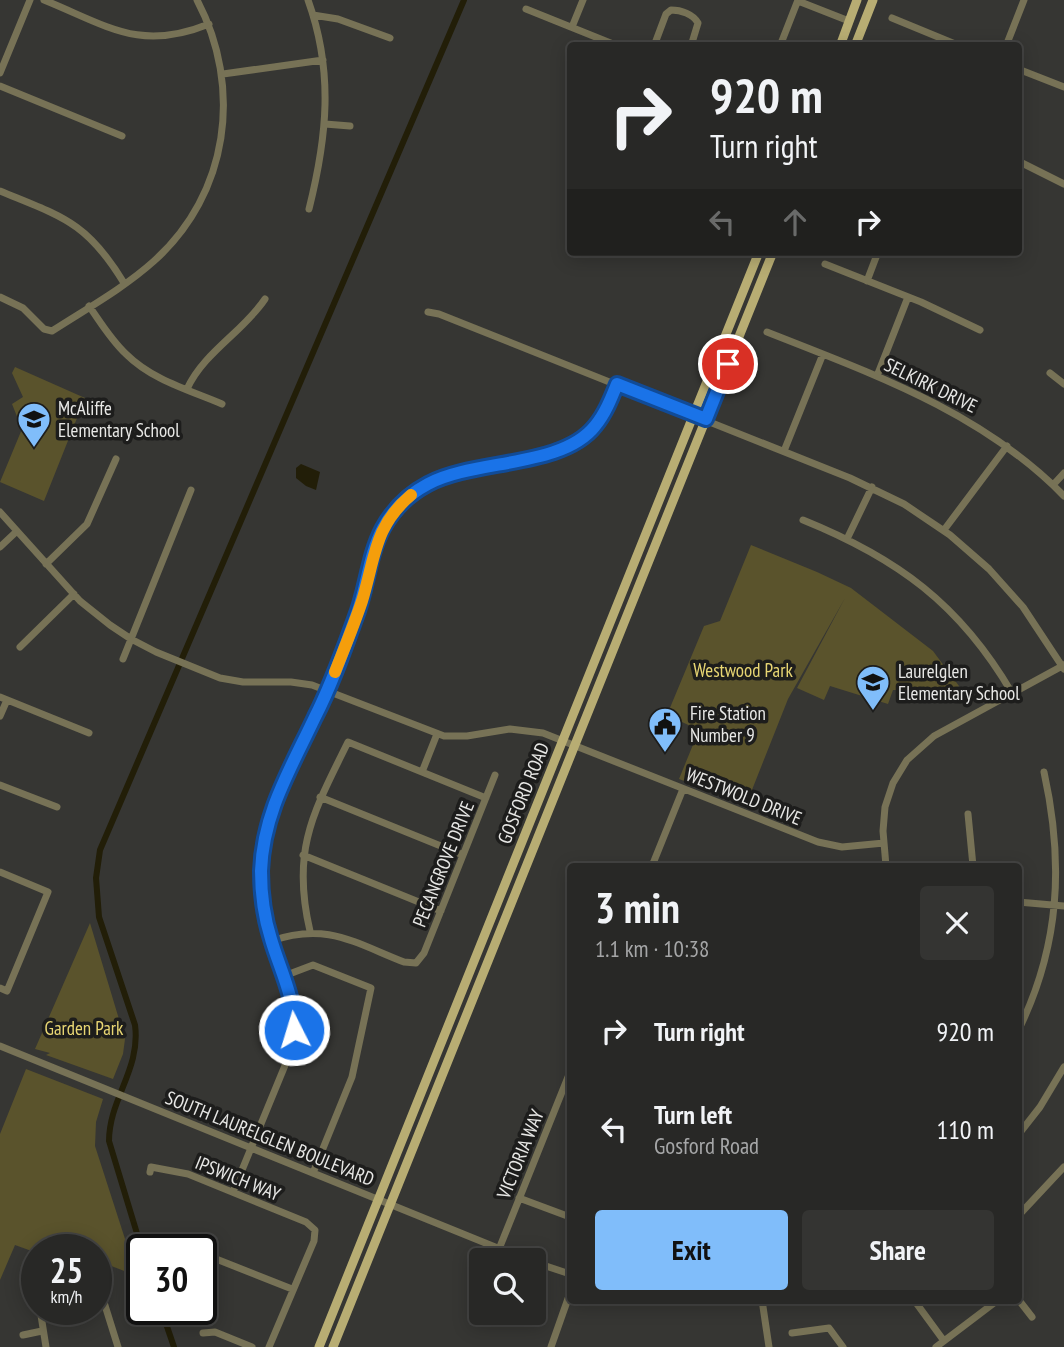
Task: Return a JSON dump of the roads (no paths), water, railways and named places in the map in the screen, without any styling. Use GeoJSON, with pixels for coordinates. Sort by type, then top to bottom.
{"type":"FeatureCollection","features":[{"type":"Feature","properties":{"kind":"main road"},"geometry":{"type":"LineString","coordinates":[[841,42],[857,0]]}},
{"type":"Feature","properties":{"kind":"main road"},"geometry":{"type":"LineString","coordinates":[[857,42],[873,0]]}},
{"type":"Feature","properties":{"kind":"main road"},"geometry":{"type":"LineString","coordinates":[[849,21],[853,33],[850,42]]}},
{"type":"Feature","properties":{"kind":"main road","name":"GOSFORD ROAD"},"geometry":{"type":"LineString","coordinates":[[319,1347],[757,256]]}},
{"type":"Feature","properties":{"kind":"main road","name":"GOSFORD ROAD"},"geometry":{"type":"LineString","coordinates":[[333,1347],[771,256]]}},
{"type":"Feature","properties":{"kind":"street"},"geometry":{"type":"LineString","coordinates":[[0,73],[30,0]]}},
{"type":"Feature","properties":{"kind":"street"},"geometry":{"type":"LineString","coordinates":[[44,0],[119,31],[143,37],[176,36],[209,24]]}},
{"type":"Feature","properties":{"kind":"street"},"geometry":{"type":"LineString","coordinates":[[0,296],[23,308],[44,328],[52,331],[124,283],[167,248],[190,219],[206,190],[217,159],[223,126],[223,74],[209,24],[197,0]]}},
{"type":"Feature","properties":{"kind":"street"},"geometry":{"type":"LineString","coordinates":[[308,0],[323,60],[326,124],[309,209]]}},
{"type":"Feature","properties":{"kind":"street"},"geometry":{"type":"LineString","coordinates":[[572,27],[583,0]]}},
{"type":"Feature","properties":{"kind":"street"},"geometry":{"type":"LineString","coordinates":[[1008,42],[1024,0]]}},
{"type":"Feature","properties":{"kind":"street"},"geometry":{"type":"LineString","coordinates":[[782,42],[798,1],[849,21]]}},
{"type":"Feature","properties":{"kind":"street"},"geometry":{"type":"LineString","coordinates":[[526,9],[608,42]]}},
{"type":"Feature","properties":{"kind":"street"},"geometry":{"type":"LineString","coordinates":[[656,42],[668,11],[675,10],[692,16],[698,23],[692,42]]}},
{"type":"Feature","properties":{"kind":"street"},"geometry":{"type":"LineString","coordinates":[[313,15],[352,23],[390,38]]}},
{"type":"Feature","properties":{"kind":"street"},"geometry":{"type":"LineString","coordinates":[[892,18],[950,42]]}},
{"type":"Feature","properties":{"kind":"street"},"geometry":{"type":"LineString","coordinates":[[223,74],[323,60]]}},
{"type":"Feature","properties":{"kind":"street"},"geometry":{"type":"LineString","coordinates":[[1022,71],[1064,87]]}},
{"type":"Feature","properties":{"kind":"street"},"geometry":{"type":"LineString","coordinates":[[0,86],[122,136]]}},
{"type":"Feature","properties":{"kind":"street"},"geometry":{"type":"LineString","coordinates":[[326,124],[350,125]]}},
{"type":"Feature","properties":{"kind":"street"},"geometry":{"type":"LineString","coordinates":[[1022,163],[1064,184]]}},
{"type":"Feature","properties":{"kind":"street"},"geometry":{"type":"LineString","coordinates":[[0,191],[55,213],[80,228],[101,247],[124,283]]}},
{"type":"Feature","properties":{"kind":"street"},"geometry":{"type":"LineString","coordinates":[[867,281],[876,256]]}},
{"type":"Feature","properties":{"kind":"street"},"geometry":{"type":"LineString","coordinates":[[825,264],[908,297],[980,330]]}},
{"type":"Feature","properties":{"kind":"street"},"geometry":{"type":"LineString","coordinates":[[877,376],[908,297]]}},
{"type":"Feature","properties":{"kind":"street"},"geometry":{"type":"LineString","coordinates":[[187,389],[201,366],[253,315],[265,299]]}},
{"type":"Feature","properties":{"kind":"street"},"geometry":{"type":"LineString","coordinates":[[89,306],[128,356],[150,373],[222,404]]}},
{"type":"Feature","properties":{"kind":"street"},"geometry":{"type":"LineString","coordinates":[[428,312],[706,419],[872,487],[944,530],[1004,584],[1037,624],[1063,666],[934,736],[907,760],[888,796],[884,818],[886,863]]}},
{"type":"Feature","properties":{"kind":"street","name":"SELKIRK DRIVE"},"geometry":{"type":"LineString","coordinates":[[767,331],[939,404],[1007,446],[1064,496]]}},
{"type":"Feature","properties":{"kind":"street"},"geometry":{"type":"LineString","coordinates":[[783,451],[822,354]]}},
{"type":"Feature","properties":{"kind":"street"},"geometry":{"type":"LineString","coordinates":[[1050,373],[1064,384]]}},
{"type":"Feature","properties":{"kind":"street"},"geometry":{"type":"LineString","coordinates":[[233,1192],[292,1044],[294,1017],[284,976],[271,941],[262,892],[265,835],[281,785],[327,690],[363,598],[377,540],[398,507],[417,490],[439,479],[555,452],[576,443],[589,433],[601,418],[617,384]]}},
{"type":"Feature","properties":{"kind":"street"},"geometry":{"type":"LineString","coordinates":[[944,530],[1007,446]]}},
{"type":"Feature","properties":{"kind":"street"},"geometry":{"type":"LineString","coordinates":[[46,564],[87,524],[116,459]]}},
{"type":"Feature","properties":{"kind":"street"},"geometry":{"type":"LineString","coordinates":[[1053,485],[1064,473]]}},
{"type":"Feature","properties":{"kind":"street"},"geometry":{"type":"LineString","coordinates":[[848,539],[872,487]]}},
{"type":"Feature","properties":{"kind":"street"},"geometry":{"type":"LineString","coordinates":[[123,659],[191,490]]}},
{"type":"Feature","properties":{"kind":"street","name":"WESTWOLD DRIVE"},"geometry":{"type":"LineString","coordinates":[[0,512],[74,594],[102,619],[131,639],[233,681],[301,682],[437,734],[467,736],[520,729],[543,733],[818,842],[842,847],[884,843]]}},
{"type":"Feature","properties":{"kind":"street"},"geometry":{"type":"LineString","coordinates":[[803,520],[848,539],[887,560],[937,598],[977,640],[1012,693]]}},
{"type":"Feature","properties":{"kind":"street"},"geometry":{"type":"LineString","coordinates":[[0,547],[17,531]]}},
{"type":"Feature","properties":{"kind":"street"},"geometry":{"type":"LineString","coordinates":[[20,646],[74,594]]}},
{"type":"Feature","properties":{"kind":"street"},"geometry":{"type":"LineString","coordinates":[[0,716],[3,698],[89,733]]}},
{"type":"Feature","properties":{"kind":"street"},"geometry":{"type":"LineString","coordinates":[[422,772],[437,734]]}},
{"type":"Feature","properties":{"kind":"street"},"geometry":{"type":"LineString","coordinates":[[271,941],[289,934],[310,932],[302,886],[303,856],[320,797],[348,742],[486,798]]}},
{"type":"Feature","properties":{"kind":"street"},"geometry":{"type":"LineString","coordinates":[[1022,1021],[1042,972],[1060,906],[1055,830],[1045,772]]}},
{"type":"Feature","properties":{"kind":"street","name":"PECANGROVE DRIVE"},"geometry":{"type":"LineString","coordinates":[[310,932],[337,936],[404,962],[416,963],[424,953],[495,775]]}},
{"type":"Feature","properties":{"kind":"street"},"geometry":{"type":"LineString","coordinates":[[0,785],[57,807]]}},
{"type":"Feature","properties":{"kind":"street"},"geometry":{"type":"LineString","coordinates":[[653,863],[683,789]]}},
{"type":"Feature","properties":{"kind":"street"},"geometry":{"type":"LineString","coordinates":[[320,797],[463,855]]}},
{"type":"Feature","properties":{"kind":"street"},"geometry":{"type":"LineString","coordinates":[[968,814],[973,863]]}},
{"type":"Feature","properties":{"kind":"street"},"geometry":{"type":"LineString","coordinates":[[303,856],[441,911]]}},
{"type":"Feature","properties":{"kind":"street"},"geometry":{"type":"LineString","coordinates":[[0,872],[48,892],[4,989]]}},
{"type":"Feature","properties":{"kind":"street"},"geometry":{"type":"LineString","coordinates":[[1022,902],[1060,906]]}},
{"type":"Feature","properties":{"kind":"street"},"geometry":{"type":"LineString","coordinates":[[284,976],[313,965],[371,988],[352,1077],[313,1173]]}},
{"type":"Feature","properties":{"kind":"street","name":"SOUTH LAURELGLEN BOULEVARD"},"geometry":{"type":"LineString","coordinates":[[0,1046],[497,1248]]}},
{"type":"Feature","properties":{"kind":"street"},"geometry":{"type":"LineString","coordinates":[[1022,1130],[1040,1107],[1064,1067]]}},
{"type":"Feature","properties":{"kind":"street","name":"VICTORIA WAY"},"geometry":{"type":"LineString","coordinates":[[499,1248],[567,1079]]}},
{"type":"Feature","properties":{"kind":"street","name":"IPSWICH WAY"},"geometry":{"type":"LineString","coordinates":[[150,1172],[151,1167],[172,1170],[306,1222],[315,1230],[314,1241],[292,1289]]}},
{"type":"Feature","properties":{"kind":"street"},"geometry":{"type":"LineString","coordinates":[[1022,1212],[1064,1167]]}},
{"type":"Feature","properties":{"kind":"street"},"geometry":{"type":"LineString","coordinates":[[519,1198],[567,1216]]}},
{"type":"Feature","properties":{"kind":"street"},"geometry":{"type":"LineString","coordinates":[[217,1259],[292,1289],[269,1347]]}},
{"type":"Feature","properties":{"kind":"street"},"geometry":{"type":"LineString","coordinates":[[546,1266],[567,1273]]}},
{"type":"Feature","properties":{"kind":"street"},"geometry":{"type":"LineString","coordinates":[[551,1347],[567,1302]]}},
{"type":"Feature","properties":{"kind":"street"},"geometry":{"type":"LineString","coordinates":[[763,1304],[769,1347]]}},
{"type":"Feature","properties":{"kind":"street"},"geometry":{"type":"LineString","coordinates":[[917,1304],[944,1341]]}},
{"type":"Feature","properties":{"kind":"street"},"geometry":{"type":"LineString","coordinates":[[936,1347],[993,1304]]}},
{"type":"Feature","properties":{"kind":"street"},"geometry":{"type":"LineString","coordinates":[[1022,1304],[1032,1317]]}},
{"type":"Feature","properties":{"kind":"street"},"geometry":{"type":"LineString","coordinates":[[41,1325],[46,1347]]}},
{"type":"Feature","properties":{"kind":"street"},"geometry":{"type":"LineString","coordinates":[[109,1325],[118,1347]]}},
{"type":"Feature","properties":{"kind":"street"},"geometry":{"type":"LineString","coordinates":[[792,1333],[829,1328],[843,1347]]}},
{"type":"Feature","properties":{"kind":"street"},"geometry":{"type":"LineString","coordinates":[[23,1335],[42,1331]]}},
{"type":"Feature","properties":{"kind":"street"},"geometry":{"type":"LineString","coordinates":[[203,1333],[215,1332],[252,1347]]}},
{"type":"Feature","properties":{"kind":"waterway"},"geometry":{"type":"LineString","coordinates":[[137,1234],[109,1141],[114,1111],[136,1041],[135,1025],[99,917],[96,878],[100,850],[464,0]]}},
{"type":"Feature","properties":{"kind":"waterway"},"geometry":{"type":"LineString","coordinates":[[166,1325],[174,1347]]}},
{"type":"Feature","properties":{"kind":"place","name":"McAliffe Elementary School"},"geometry":{"type":"Point","coordinates":[34,449]}},
{"type":"Feature","properties":{"kind":"place","name":"Laurelglen Elementary School"},"geometry":{"type":"Point","coordinates":[873,712]}},
{"type":"Feature","properties":{"kind":"place","name":"Fire Station Number 9"},"geometry":{"type":"Point","coordinates":[665,754]}},
{"type":"Feature","properties":{"kind":"park label","name":"Westwood Park"},"geometry":{"type":"Point","coordinates":[743,670]}},
{"type":"Feature","properties":{"kind":"park label","name":"Garden Park"},"geometry":{"type":"Point","coordinates":[84,1028]}}]}
